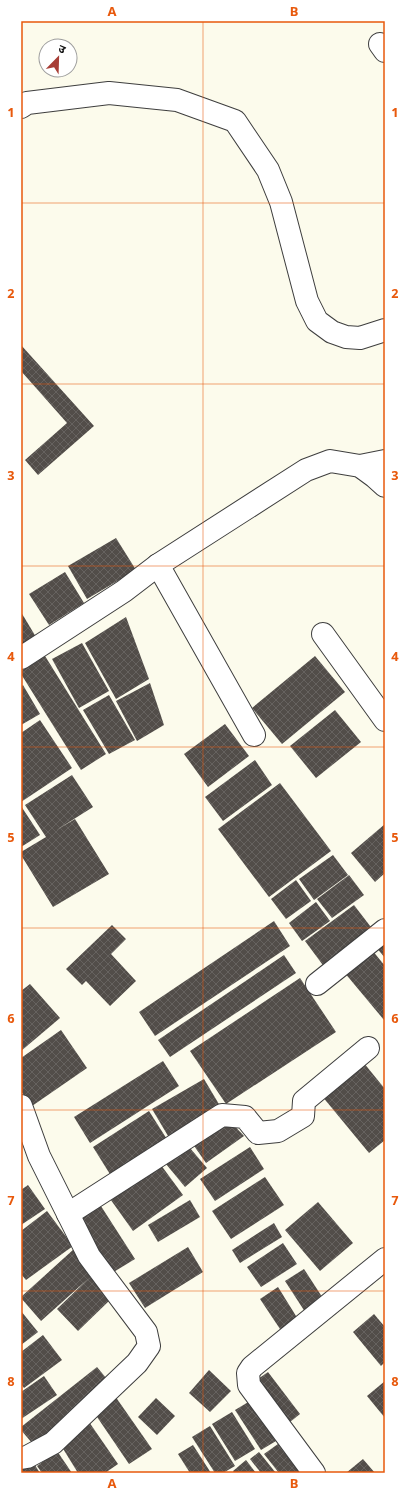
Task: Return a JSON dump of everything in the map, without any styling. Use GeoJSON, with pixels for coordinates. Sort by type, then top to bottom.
{"type":"FeatureCollection","features":[{"type":"Feature","properties":{"kind":"street"},"geometry":{"type":"LineString","coordinates":[[21,107],[27,103],[109,92],[177,100],[235,121],[268,170],[281,202],[307,302],[317,321],[332,332],[346,337],[360,338],[385,330]]}},
{"type":"Feature","properties":{"kind":"street"},"geometry":{"type":"LineString","coordinates":[[21,658],[124,591],[158,565],[306,470],[330,461],[360,466],[385,461]]}},
{"type":"Feature","properties":{"kind":"street"},"geometry":{"type":"LineString","coordinates":[[360,466],[385,486]]}},
{"type":"Feature","properties":{"kind":"street"},"geometry":{"type":"LineString","coordinates":[[158,565],[254,735]]}},
{"type":"Feature","properties":{"kind":"street"},"geometry":{"type":"LineString","coordinates":[[322,634],[385,720]]}},
{"type":"Feature","properties":{"kind":"street"},"geometry":{"type":"LineString","coordinates":[[317,984],[385,930]]}},
{"type":"Feature","properties":{"kind":"street"},"geometry":{"type":"LineString","coordinates":[[68,1214],[222,1115],[245,1117],[258,1133],[278,1131],[302,1116],[304,1101],[368,1048]]}},
{"type":"Feature","properties":{"kind":"street"},"geometry":{"type":"LineString","coordinates":[[21,1106],[39,1156],[90,1256],[146,1332],[149,1346],[137,1363],[53,1443],[27,1457],[21,1458]]}},
{"type":"Feature","properties":{"kind":"street"},"geometry":{"type":"LineString","coordinates":[[314,1473],[249,1385],[248,1373],[252,1367],[385,1259]]}},
{"type":"Feature","properties":{"kind":"building"},"geometry":{"type":"Polygon","coordinates":[[[21,345],[94,426],[38,475],[25,460],[67,423],[21,371],[21,345]]]}},
{"type":"Feature","properties":{"kind":"building"},"geometry":{"type":"Polygon","coordinates":[[[116,538],[136,570],[87,599],[68,566],[116,538]]]}},
{"type":"Feature","properties":{"kind":"building"},"geometry":{"type":"Polygon","coordinates":[[[65,572],[84,603],[49,625],[29,594],[65,572]]]}},
{"type":"Feature","properties":{"kind":"building"},"geometry":{"type":"Polygon","coordinates":[[[21,612],[36,637],[21,645],[21,612]]]}},
{"type":"Feature","properties":{"kind":"building"},"geometry":{"type":"Polygon","coordinates":[[[126,617],[149,679],[116,699],[85,643],[126,617]]]}},
{"type":"Feature","properties":{"kind":"building"},"geometry":{"type":"Polygon","coordinates":[[[82,643],[109,691],[79,708],[52,659],[82,643]]]}},
{"type":"Feature","properties":{"kind":"building"},"geometry":{"type":"Polygon","coordinates":[[[45,656],[106,754],[81,770],[21,674],[21,671],[45,656]]]}},
{"type":"Feature","properties":{"kind":"building"},"geometry":{"type":"Polygon","coordinates":[[[315,656],[345,692],[282,744],[252,708],[315,656]]]}},
{"type":"Feature","properties":{"kind":"building"},"geometry":{"type":"Polygon","coordinates":[[[150,683],[164,725],[137,741],[116,701],[150,683]]]}},
{"type":"Feature","properties":{"kind":"building"},"geometry":{"type":"Polygon","coordinates":[[[23,685],[40,714],[21,725],[21,687],[23,685]]]}},
{"type":"Feature","properties":{"kind":"building"},"geometry":{"type":"Polygon","coordinates":[[[109,695],[135,740],[109,754],[83,710],[109,695]]]}},
{"type":"Feature","properties":{"kind":"building"},"geometry":{"type":"Polygon","coordinates":[[[335,710],[361,742],[316,778],[290,746],[335,710]]]}},
{"type":"Feature","properties":{"kind":"building"},"geometry":{"type":"Polygon","coordinates":[[[40,720],[72,768],[21,802],[21,733],[40,720]]]}},
{"type":"Feature","properties":{"kind":"building"},"geometry":{"type":"Polygon","coordinates":[[[225,724],[249,756],[208,787],[184,754],[225,724]]]}},
{"type":"Feature","properties":{"kind":"building"},"geometry":{"type":"Polygon","coordinates":[[[255,760],[272,785],[223,821],[205,797],[255,760]]]}},
{"type":"Feature","properties":{"kind":"building"},"geometry":{"type":"Polygon","coordinates":[[[72,775],[93,807],[55,831],[75,819],[109,874],[53,907],[21,855],[21,852],[46,837],[25,805],[72,775]]]}},
{"type":"Feature","properties":{"kind":"building"},"geometry":{"type":"Polygon","coordinates":[[[280,783],[331,851],[269,897],[218,829],[280,783]]]}},
{"type":"Feature","properties":{"kind":"building"},"geometry":{"type":"Polygon","coordinates":[[[21,806],[40,835],[21,847],[21,806]]]}},
{"type":"Feature","properties":{"kind":"building"},"geometry":{"type":"Polygon","coordinates":[[[385,824],[385,873],[375,882],[351,853],[385,824]]]}},
{"type":"Feature","properties":{"kind":"building"},"geometry":{"type":"Polygon","coordinates":[[[333,855],[348,875],[314,900],[299,879],[333,855]]]}},
{"type":"Feature","properties":{"kind":"building"},"geometry":{"type":"Polygon","coordinates":[[[349,875],[364,895],[332,918],[317,899],[349,875]]]}},
{"type":"Feature","properties":{"kind":"building"},"geometry":{"type":"Polygon","coordinates":[[[296,880],[311,901],[286,919],[271,899],[296,880]]]}},
{"type":"Feature","properties":{"kind":"building"},"geometry":{"type":"Polygon","coordinates":[[[316,902],[330,921],[302,941],[289,923],[316,902]]]}},
{"type":"Feature","properties":{"kind":"building"},"geometry":{"type":"Polygon","coordinates":[[[354,905],[377,935],[328,972],[305,941],[354,905]]]}},
{"type":"Feature","properties":{"kind":"building"},"geometry":{"type":"Polygon","coordinates":[[[274,921],[290,946],[155,1036],[139,1012],[274,921]]]}},
{"type":"Feature","properties":{"kind":"building"},"geometry":{"type":"Polygon","coordinates":[[[112,925],[126,939],[111,954],[136,981],[110,1006],[86,981],[82,985],[66,969],[112,925]]]}},
{"type":"Feature","properties":{"kind":"building"},"geometry":{"type":"Polygon","coordinates":[[[385,940],[385,958],[376,947],[385,940]]]}},
{"type":"Feature","properties":{"kind":"building"},"geometry":{"type":"Polygon","coordinates":[[[372,950],[385,966],[384,1020],[344,972],[372,950]]]}},
{"type":"Feature","properties":{"kind":"building"},"geometry":{"type":"Polygon","coordinates":[[[284,955],[296,973],[170,1057],[158,1040],[284,955]]]}},
{"type":"Feature","properties":{"kind":"building"},"geometry":{"type":"Polygon","coordinates":[[[300,978],[336,1032],[226,1104],[190,1051],[300,978]]]}},
{"type":"Feature","properties":{"kind":"building"},"geometry":{"type":"Polygon","coordinates":[[[30,984],[60,1018],[21,1051],[21,991],[30,984]]]}},
{"type":"Feature","properties":{"kind":"building"},"geometry":{"type":"Polygon","coordinates":[[[61,1030],[87,1068],[32,1106],[21,1091],[21,1058],[61,1030]]]}},
{"type":"Feature","properties":{"kind":"building"},"geometry":{"type":"Polygon","coordinates":[[[359,1057],[385,1089],[385,1140],[369,1153],[317,1090],[359,1057]]]}},
{"type":"Feature","properties":{"kind":"building"},"geometry":{"type":"Polygon","coordinates":[[[163,1061],[179,1086],[90,1143],[74,1117],[163,1061]]]}},
{"type":"Feature","properties":{"kind":"building"},"geometry":{"type":"Polygon","coordinates":[[[204,1079],[223,1111],[171,1141],[152,1109],[204,1079]]]}},
{"type":"Feature","properties":{"kind":"building"},"geometry":{"type":"Polygon","coordinates":[[[149,1111],[170,1144],[113,1179],[93,1147],[149,1111]]]}},
{"type":"Feature","properties":{"kind":"building"},"geometry":{"type":"Polygon","coordinates":[[[227,1118],[244,1136],[206,1163],[190,1140],[227,1118]]]}},
{"type":"Feature","properties":{"kind":"building"},"geometry":{"type":"Polygon","coordinates":[[[184,1141],[207,1168],[185,1187],[161,1158],[184,1141]]]}},
{"type":"Feature","properties":{"kind":"building"},"geometry":{"type":"Polygon","coordinates":[[[250,1147],[264,1169],[215,1201],[200,1179],[250,1147]]]}},
{"type":"Feature","properties":{"kind":"building"},"geometry":{"type":"Polygon","coordinates":[[[158,1161],[183,1195],[133,1231],[108,1196],[158,1161]]]}},
{"type":"Feature","properties":{"kind":"building"},"geometry":{"type":"Polygon","coordinates":[[[265,1177],[284,1205],[231,1239],[212,1211],[265,1177]]]}},
{"type":"Feature","properties":{"kind":"building"},"geometry":{"type":"Polygon","coordinates":[[[28,1185],[45,1209],[21,1225],[21,1190],[28,1185]]]}},
{"type":"Feature","properties":{"kind":"building"},"geometry":{"type":"Polygon","coordinates":[[[190,1200],[200,1217],[158,1242],[148,1225],[190,1200]]]}},
{"type":"Feature","properties":{"kind":"building"},"geometry":{"type":"Polygon","coordinates":[[[318,1202],[353,1243],[320,1271],[285,1230],[318,1202]]]}},
{"type":"Feature","properties":{"kind":"building"},"geometry":{"type":"Polygon","coordinates":[[[99,1203],[135,1259],[112,1273],[76,1217],[99,1203]]]}},
{"type":"Feature","properties":{"kind":"building"},"geometry":{"type":"Polygon","coordinates":[[[47,1211],[73,1246],[26,1280],[21,1274],[21,1231],[47,1211]]]}},
{"type":"Feature","properties":{"kind":"building"},"geometry":{"type":"Polygon","coordinates":[[[274,1223],[282,1237],[240,1263],[232,1250],[274,1223]]]}},
{"type":"Feature","properties":{"kind":"building"},"geometry":{"type":"Polygon","coordinates":[[[283,1243],[297,1264],[261,1287],[247,1267],[283,1243]]]}},
{"type":"Feature","properties":{"kind":"building"},"geometry":{"type":"Polygon","coordinates":[[[188,1247],[203,1272],[145,1308],[129,1283],[188,1247]]]}},
{"type":"Feature","properties":{"kind":"building"},"geometry":{"type":"Polygon","coordinates":[[[74,1249],[95,1272],[90,1277],[111,1299],[78,1331],[57,1309],[89,1278],[41,1321],[21,1298],[74,1249]]]}},
{"type":"Feature","properties":{"kind":"building"},"geometry":{"type":"Polygon","coordinates":[[[304,1269],[328,1306],[309,1318],[285,1281],[304,1269]]]}},
{"type":"Feature","properties":{"kind":"building"},"geometry":{"type":"Polygon","coordinates":[[[278,1287],[301,1324],[284,1335],[260,1299],[278,1287]]]}},
{"type":"Feature","properties":{"kind":"building"},"geometry":{"type":"Polygon","coordinates":[[[21,1311],[38,1332],[21,1345],[21,1311]]]}},
{"type":"Feature","properties":{"kind":"building"},"geometry":{"type":"Polygon","coordinates":[[[374,1314],[385,1327],[385,1362],[381,1366],[353,1332],[374,1314]]]}},
{"type":"Feature","properties":{"kind":"building"},"geometry":{"type":"Polygon","coordinates":[[[43,1335],[62,1360],[24,1388],[21,1384],[21,1352],[43,1335]]]}},
{"type":"Feature","properties":{"kind":"building"},"geometry":{"type":"Polygon","coordinates":[[[97,1367],[111,1384],[37,1449],[21,1430],[21,1427],[97,1367]]]}},
{"type":"Feature","properties":{"kind":"building"},"geometry":{"type":"Polygon","coordinates":[[[209,1370],[231,1391],[210,1412],[189,1393],[209,1370]]]}},
{"type":"Feature","properties":{"kind":"building"},"geometry":{"type":"Polygon","coordinates":[[[268,1372],[300,1414],[285,1426],[252,1383],[268,1372]]]}},
{"type":"Feature","properties":{"kind":"building"},"geometry":{"type":"Polygon","coordinates":[[[44,1376],[57,1395],[21,1419],[21,1392],[44,1376]]]}},
{"type":"Feature","properties":{"kind":"building"},"geometry":{"type":"Polygon","coordinates":[[[385,1381],[385,1418],[367,1396],[385,1381]]]}},
{"type":"Feature","properties":{"kind":"building"},"geometry":{"type":"Polygon","coordinates":[[[115,1396],[152,1449],[129,1464],[93,1411],[115,1396]]]}},
{"type":"Feature","properties":{"kind":"building"},"geometry":{"type":"Polygon","coordinates":[[[156,1398],[175,1416],[157,1435],[138,1417],[156,1398]]]}},
{"type":"Feature","properties":{"kind":"building"},"geometry":{"type":"Polygon","coordinates":[[[250,1401],[276,1441],[261,1450],[235,1410],[250,1401]]]}},
{"type":"Feature","properties":{"kind":"building"},"geometry":{"type":"Polygon","coordinates":[[[232,1412],[255,1449],[235,1461],[212,1424],[232,1412]]]}},
{"type":"Feature","properties":{"kind":"building"},"geometry":{"type":"Polygon","coordinates":[[[87,1419],[118,1464],[105,1473],[78,1473],[62,1447],[87,1419]]]}},
{"type":"Feature","properties":{"kind":"building"},"geometry":{"type":"Polygon","coordinates":[[[210,1426],[235,1466],[223,1473],[215,1473],[192,1437],[210,1426]]]}},
{"type":"Feature","properties":{"kind":"building"},"geometry":{"type":"Polygon","coordinates":[[[278,1444],[300,1473],[279,1473],[264,1454],[278,1444]]]}},
{"type":"Feature","properties":{"kind":"building"},"geometry":{"type":"Polygon","coordinates":[[[193,1445],[211,1473],[190,1473],[178,1454],[193,1445]]]}},
{"type":"Feature","properties":{"kind":"building"},"geometry":{"type":"Polygon","coordinates":[[[57,1451],[72,1473],[42,1473],[37,1466],[57,1451]]]}},
{"type":"Feature","properties":{"kind":"building"},"geometry":{"type":"Polygon","coordinates":[[[259,1452],[276,1473],[261,1473],[250,1459],[259,1452]]]}},
{"type":"Feature","properties":{"kind":"building"},"geometry":{"type":"Polygon","coordinates":[[[363,1459],[375,1473],[346,1473],[363,1459]]]}},
{"type":"Feature","properties":{"kind":"building"},"geometry":{"type":"Polygon","coordinates":[[[246,1460],[256,1473],[234,1473],[233,1471],[246,1460]]]}},
{"type":"Feature","properties":{"kind":"building"},"geometry":{"type":"Polygon","coordinates":[[[33,1462],[40,1473],[21,1473],[21,1470],[33,1462]]]}}]}
